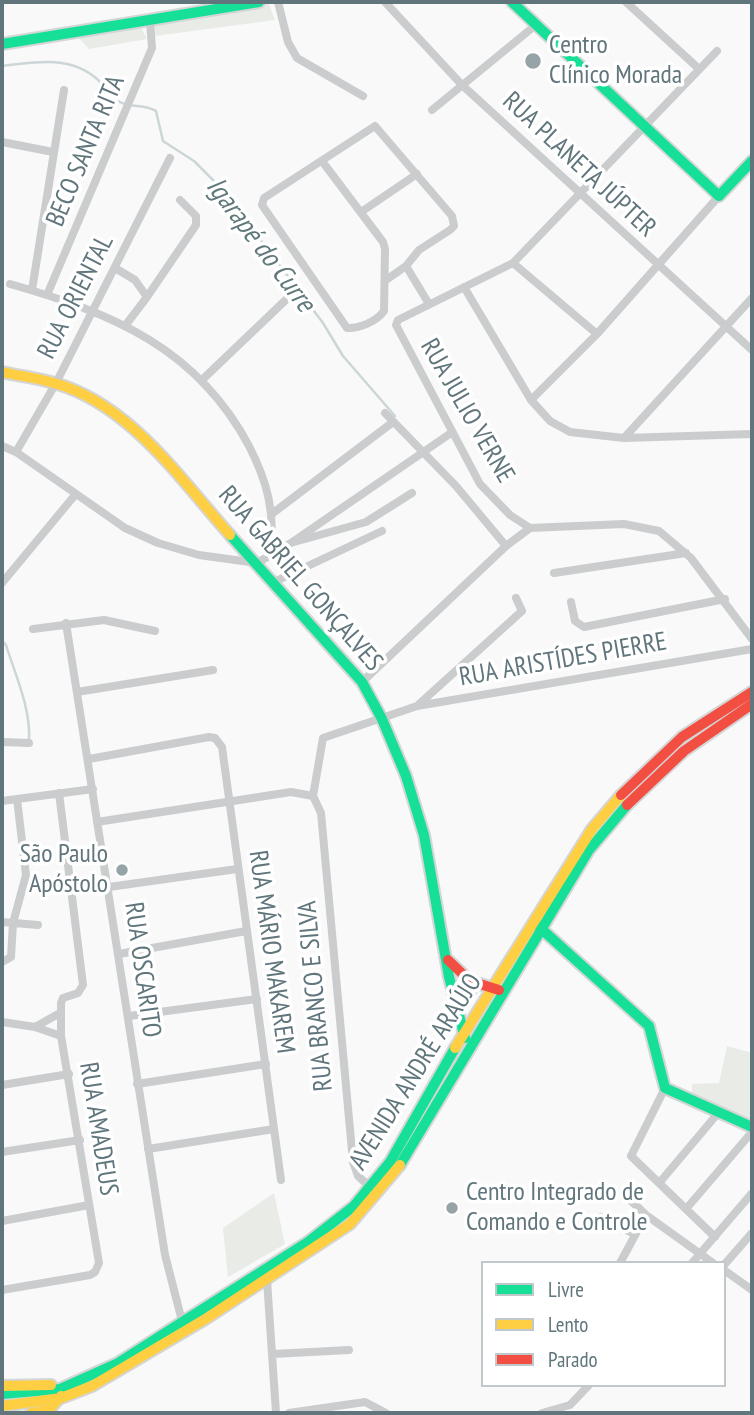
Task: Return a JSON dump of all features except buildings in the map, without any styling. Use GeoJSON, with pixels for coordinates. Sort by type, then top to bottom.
{"type":"FeatureCollection","features":[{"type":"Feature","properties":{"kind":"main road"},"geometry":{"type":"LineString","coordinates":[[2,44],[150,22],[259,2]]}},
{"type":"Feature","properties":{"kind":"main road"},"geometry":{"type":"LineString","coordinates":[[512,2],[719,197],[752,161]]}},
{"type":"Feature","properties":{"kind":"main road","name":"RUA GABRIEL GONÇALVES"},"geometry":{"type":"LineString","coordinates":[[2,372],[56,383],[107,408],[136,429],[244,557],[257,563],[362,682],[383,717],[398,752],[424,836],[462,1037]]}},
{"type":"Feature","properties":{"kind":"main road","name":"AVENIDA ANDRÉ ARAÚJO"},"geometry":{"type":"LineString","coordinates":[[2,1394],[78,1393],[267,1280],[351,1224],[397,1168],[473,1043],[500,990],[592,830],[629,786],[682,737],[752,692]]}},
{"type":"Feature","properties":{"kind":"main road","name":"AVENIDA ANDRÉ ARAÚJO"},"geometry":{"type":"LineString","coordinates":[[538,926],[589,850],[641,786],[689,746],[752,705]]}},
{"type":"Feature","properties":{"kind":"main road"},"geometry":{"type":"LineString","coordinates":[[538,926],[649,1026],[658,1048],[659,1079],[665,1088],[752,1130]]}},
{"type":"Feature","properties":{"kind":"main road"},"geometry":{"type":"LineString","coordinates":[[448,960],[476,983],[500,990]]}},
{"type":"Feature","properties":{"kind":"main road"},"geometry":{"type":"LineString","coordinates":[[456,1009],[476,983]]}},
{"type":"Feature","properties":{"kind":"main road","name":"AVENIDA ANDRÉ ARAÚJO"},"geometry":{"type":"LineString","coordinates":[[2,1406],[61,1394],[118,1363],[336,1222],[371,1188],[390,1162],[462,1037],[500,990]]}},
{"type":"Feature","properties":{"kind":"main road"},"geometry":{"type":"LineString","coordinates":[[462,1037],[473,1043]]}},
{"type":"Feature","properties":{"kind":"main road"},"geometry":{"type":"LineString","coordinates":[[2,1386],[44,1384],[61,1394],[49,1410],[31,1413]]}},
{"type":"Feature","properties":{"kind":"street"},"geometry":{"type":"LineString","coordinates":[[278,2],[288,42],[297,58],[363,96]]}},
{"type":"Feature","properties":{"kind":"street","name":"RUA PLANETA JÚPTER"},"geometry":{"type":"LineString","coordinates":[[385,2],[462,85],[752,351]]}},
{"type":"Feature","properties":{"kind":"street"},"geometry":{"type":"LineString","coordinates":[[626,2],[698,68]]}},
{"type":"Feature","properties":{"kind":"street","name":"BECO SANTA RITA"},"geometry":{"type":"LineString","coordinates":[[47,295],[152,48],[150,22]]}},
{"type":"Feature","properties":{"kind":"street"},"geometry":{"type":"LineString","coordinates":[[432,110],[537,24]]}},
{"type":"Feature","properties":{"kind":"street"},"geometry":{"type":"LineString","coordinates":[[406,266],[429,304],[513,263],[582,195],[644,125],[717,51]]}},
{"type":"Feature","properties":{"kind":"street"},"geometry":{"type":"LineString","coordinates":[[32,290],[64,90]]}},
{"type":"Feature","properties":{"kind":"street"},"geometry":{"type":"LineString","coordinates":[[322,160],[383,242],[386,304],[381,316],[351,329],[343,325],[262,205],[264,198],[369,128],[378,127],[452,216],[454,226],[450,230],[419,250],[406,266],[386,280]]}},
{"type":"Feature","properties":{"kind":"street"},"geometry":{"type":"LineString","coordinates":[[2,142],[53,152]]}},
{"type":"Feature","properties":{"kind":"street","name":"RUA ORIENTAL"},"geometry":{"type":"LineString","coordinates":[[16,452],[56,383],[170,159]]}},
{"type":"Feature","properties":{"kind":"street"},"geometry":{"type":"LineString","coordinates":[[361,212],[416,174]]}},
{"type":"Feature","properties":{"kind":"street"},"geometry":{"type":"LineString","coordinates":[[531,400],[597,334],[719,197]]}},
{"type":"Feature","properties":{"kind":"street"},"geometry":{"type":"LineString","coordinates":[[125,326],[196,225],[196,216],[180,200]]}},
{"type":"Feature","properties":{"kind":"street"},"geometry":{"type":"LineString","coordinates":[[513,263],[597,334]]}},
{"type":"Feature","properties":{"kind":"street"},"geometry":{"type":"LineString","coordinates":[[115,268],[135,280],[147,297]]}},
{"type":"Feature","properties":{"kind":"street"},"geometry":{"type":"LineString","coordinates":[[10,284],[91,311],[125,326],[177,357],[203,379],[230,416],[257,462],[273,513],[270,553]]}},
{"type":"Feature","properties":{"kind":"street"},"geometry":{"type":"LineString","coordinates":[[464,287],[531,400],[550,421],[570,432],[624,438],[751,431]]}},
{"type":"Feature","properties":{"kind":"street"},"geometry":{"type":"LineString","coordinates":[[203,379],[293,293]]}},
{"type":"Feature","properties":{"kind":"street"},"geometry":{"type":"LineString","coordinates":[[624,438],[752,298]]}},
{"type":"Feature","properties":{"kind":"street","name":"RUA JULIO VERNE"},"geometry":{"type":"LineString","coordinates":[[429,304],[398,320],[397,328],[480,484],[495,502],[530,528]]}},
{"type":"Feature","properties":{"kind":"street"},"geometry":{"type":"LineString","coordinates":[[385,413],[456,486],[506,546]]}},
{"type":"Feature","properties":{"kind":"street"},"geometry":{"type":"LineString","coordinates":[[273,513],[393,422]]}},
{"type":"Feature","properties":{"kind":"street"},"geometry":{"type":"LineString","coordinates":[[257,563],[270,553],[292,543],[451,433]]}},
{"type":"Feature","properties":{"kind":"street"},"geometry":{"type":"LineString","coordinates":[[2,446],[16,452],[125,528],[158,543],[199,555],[244,557]]}},
{"type":"Feature","properties":{"kind":"street"},"geometry":{"type":"LineString","coordinates":[[292,543],[319,538],[366,522],[412,493]]}},
{"type":"Feature","properties":{"kind":"street"},"geometry":{"type":"LineString","coordinates":[[2,583],[75,495]]}},
{"type":"Feature","properties":{"kind":"street"},"geometry":{"type":"LineString","coordinates":[[362,682],[506,546],[530,528],[624,524],[659,531],[686,552],[725,599],[752,639]]}},
{"type":"Feature","properties":{"kind":"street"},"geometry":{"type":"LineString","coordinates":[[274,582],[382,531]]}},
{"type":"Feature","properties":{"kind":"street"},"geometry":{"type":"LineString","coordinates":[[554,573],[686,552]]}},
{"type":"Feature","properties":{"kind":"street"},"geometry":{"type":"LineString","coordinates":[[416,706],[522,611],[516,598]]}},
{"type":"Feature","properties":{"kind":"street"},"geometry":{"type":"LineString","coordinates":[[571,602],[575,621],[584,627],[725,599]]}},
{"type":"Feature","properties":{"kind":"street"},"geometry":{"type":"LineString","coordinates":[[33,629],[104,620],[155,631]]}},
{"type":"Feature","properties":{"kind":"street","name":"RUA OSCARITO"},"geometry":{"type":"LineString","coordinates":[[66,623],[165,1255],[182,1321]]}},
{"type":"Feature","properties":{"kind":"street","name":"RUA ARISTÍDES PIERRE"},"geometry":{"type":"LineString","coordinates":[[313,796],[323,738],[383,717],[416,706],[752,649]]}},
{"type":"Feature","properties":{"kind":"street"},"geometry":{"type":"LineString","coordinates":[[77,692],[213,670]]}},
{"type":"Feature","properties":{"kind":"street","name":"RUA MÁRIO MAKAREM"},"geometry":{"type":"LineString","coordinates":[[89,759],[209,737],[219,741],[222,747],[281,1180]]}},
{"type":"Feature","properties":{"kind":"street"},"geometry":{"type":"LineString","coordinates":[[2,742],[29,743]]}},
{"type":"Feature","properties":{"kind":"street"},"geometry":{"type":"LineString","coordinates":[[2,801],[93,789]]}},
{"type":"Feature","properties":{"kind":"street"},"geometry":{"type":"LineString","coordinates":[[97,822],[291,792],[313,796]]}},
{"type":"Feature","properties":{"kind":"street","name":"RUA AMADEUS"},"geometry":{"type":"LineString","coordinates":[[2,1290],[90,1275],[95,1272],[99,1263],[61,1036],[63,998],[78,993],[83,985],[59,793]]}},
{"type":"Feature","properties":{"kind":"street","name":"RUA BRANCO E SILVA"},"geometry":{"type":"LineString","coordinates":[[313,796],[321,813],[353,1162],[358,1176],[371,1188]]}},
{"type":"Feature","properties":{"kind":"street"},"geometry":{"type":"LineString","coordinates":[[2,962],[11,957],[13,923],[26,875],[16,799]]}},
{"type":"Feature","properties":{"kind":"street"},"geometry":{"type":"LineString","coordinates":[[109,887],[237,869]]}},
{"type":"Feature","properties":{"kind":"street"},"geometry":{"type":"LineString","coordinates":[[2,922],[38,925]]}},
{"type":"Feature","properties":{"kind":"street"},"geometry":{"type":"LineString","coordinates":[[119,954],[246,931]]}},
{"type":"Feature","properties":{"kind":"street"},"geometry":{"type":"LineString","coordinates":[[129,1016],[257,999]]}},
{"type":"Feature","properties":{"kind":"street"},"geometry":{"type":"LineString","coordinates":[[35,1027],[61,1013]]}},
{"type":"Feature","properties":{"kind":"street"},"geometry":{"type":"LineString","coordinates":[[2,1022],[35,1027],[61,1036]]}},
{"type":"Feature","properties":{"kind":"street"},"geometry":{"type":"LineString","coordinates":[[137,1084],[266,1064]]}},
{"type":"Feature","properties":{"kind":"street"},"geometry":{"type":"LineString","coordinates":[[2,1085],[69,1074]]}},
{"type":"Feature","properties":{"kind":"street"},"geometry":{"type":"LineString","coordinates":[[665,1088],[632,1149],[631,1156],[715,1237]]}},
{"type":"Feature","properties":{"kind":"street"},"geometry":{"type":"LineString","coordinates":[[660,1182],[719,1112]]}},
{"type":"Feature","properties":{"kind":"street"},"geometry":{"type":"LineString","coordinates":[[148,1149],[274,1129]]}},
{"type":"Feature","properties":{"kind":"street"},"geometry":{"type":"LineString","coordinates":[[686,1209],[752,1130]]}},
{"type":"Feature","properties":{"kind":"street"},"geometry":{"type":"LineString","coordinates":[[2,1152],[80,1140]]}},
{"type":"Feature","properties":{"kind":"street"},"geometry":{"type":"LineString","coordinates":[[694,1261],[752,1193]]}},
{"type":"Feature","properties":{"kind":"street"},"geometry":{"type":"LineString","coordinates":[[627,1197],[646,1215],[710,1261]]}},
{"type":"Feature","properties":{"kind":"street"},"geometry":{"type":"LineString","coordinates":[[2,1221],[89,1205]]}},
{"type":"Feature","properties":{"kind":"street"},"geometry":{"type":"LineString","coordinates":[[621,1261],[646,1215]]}},
{"type":"Feature","properties":{"kind":"street"},"geometry":{"type":"LineString","coordinates":[[601,1217],[634,1234]]}},
{"type":"Feature","properties":{"kind":"street"},"geometry":{"type":"LineString","coordinates":[[726,1266],[751,1237]]}},
{"type":"Feature","properties":{"kind":"street"},"geometry":{"type":"LineString","coordinates":[[726,1270],[752,1290]]}},
{"type":"Feature","properties":{"kind":"street"},"geometry":{"type":"LineString","coordinates":[[267,1280],[276,1413]]}},
{"type":"Feature","properties":{"kind":"street"},"geometry":{"type":"LineString","coordinates":[[273,1354],[349,1350]]}},
{"type":"Feature","properties":{"kind":"street"},"geometry":{"type":"LineString","coordinates":[[542,1413],[565,1407],[587,1387]]}},
{"type":"Feature","properties":{"kind":"street"},"geometry":{"type":"LineString","coordinates":[[289,1413],[326,1411],[365,1402],[375,1410],[386,1413]]}},
{"type":"Feature","properties":{"kind":"street"},"geometry":{"type":"LineString","coordinates":[[565,1407],[573,1413]]}},
{"type":"Feature","properties":{"kind":"shaded area"},"geometry":{"type":"Polygon","coordinates":[[[268,2],[275,20],[155,36],[153,23],[268,2]]]}},
{"type":"Feature","properties":{"kind":"shaded area"},"geometry":{"type":"Polygon","coordinates":[[[141,27],[147,39],[89,49],[78,37],[141,27]]]}},
{"type":"Feature","properties":{"kind":"shaded area"},"geometry":{"type":"Polygon","coordinates":[[[727,1046],[752,1053],[752,1120],[692,1093],[692,1084],[719,1083],[727,1046]]]}},
{"type":"Feature","properties":{"kind":"shaded area"},"geometry":{"type":"Polygon","coordinates":[[[274,1193],[285,1244],[228,1277],[223,1228],[274,1193]]]}},
{"type":"Feature","properties":{"kind":"waterway","name":"Igarapé do Curre"},"geometry":{"type":"LineString","coordinates":[[2,66],[51,62],[75,66],[97,79],[120,102],[156,111],[163,141],[194,161],[223,190],[323,323],[343,356],[395,416]]}},
{"type":"Feature","properties":{"kind":"waterway"},"geometry":{"type":"LineString","coordinates":[[2,641],[6,645],[25,704],[29,740]]}},
{"type":"Feature","properties":{"kind":"traffic: fast"},"geometry":{"type":"LineString","coordinates":[[2,44],[259,2]]}},
{"type":"Feature","properties":{"kind":"traffic: fast"},"geometry":{"type":"LineString","coordinates":[[512,2],[719,196],[752,161]]}},
{"type":"Feature","properties":{"kind":"traffic: fast"},"geometry":{"type":"LineString","coordinates":[[230,535],[362,682],[382,719],[406,776],[424,835],[449,977],[465,1038]]}},
{"type":"Feature","properties":{"kind":"traffic: fast"},"geometry":{"type":"LineString","coordinates":[[400,1165],[589,850],[627,805]]}},
{"type":"Feature","properties":{"kind":"traffic: fast"},"geometry":{"type":"LineString","coordinates":[[537,925],[649,1026],[665,1088],[752,1127]]}},
{"type":"Feature","properties":{"kind":"traffic: fast"},"geometry":{"type":"LineString","coordinates":[[2,1394],[60,1389],[118,1363],[308,1242],[354,1206],[390,1162],[455,1048]]}},
{"type":"Feature","properties":{"kind":"traffic: slow"},"geometry":{"type":"LineString","coordinates":[[2,372],[54,383],[81,393],[107,408],[152,446],[230,535]]}},
{"type":"Feature","properties":{"kind":"traffic: slow"},"geometry":{"type":"LineString","coordinates":[[455,1048],[592,829],[621,795]]}},
{"type":"Feature","properties":{"kind":"traffic: slow"},"geometry":{"type":"LineString","coordinates":[[456,1009],[476,983]]}},
{"type":"Feature","properties":{"kind":"traffic: slow"},"geometry":{"type":"LineString","coordinates":[[2,1406],[61,1398],[92,1386],[207,1318],[350,1224],[400,1165]]}},
{"type":"Feature","properties":{"kind":"traffic: slow"},"geometry":{"type":"LineString","coordinates":[[2,1386],[51,1385]]}},
{"type":"Feature","properties":{"kind":"traffic: slow"},"geometry":{"type":"LineString","coordinates":[[31,1413],[49,1410],[61,1396]]}},
{"type":"Feature","properties":{"kind":"traffic: jam"},"geometry":{"type":"LineString","coordinates":[[621,795],[682,737],[752,692]]}},
{"type":"Feature","properties":{"kind":"traffic: jam"},"geometry":{"type":"LineString","coordinates":[[627,805],[684,751],[752,704]]}},
{"type":"Feature","properties":{"kind":"traffic: jam"},"geometry":{"type":"LineString","coordinates":[[448,960],[470,981],[499,990]]}},
{"type":"Feature","properties":{"kind":"place","name":"Centro Clínico Morada"},"geometry":{"type":"Point","coordinates":[533,61]}},
{"type":"Feature","properties":{"kind":"place","name":"São Paulo Apóstolo"},"geometry":{"type":"Point","coordinates":[122,870]}},
{"type":"Feature","properties":{"kind":"place","name":"Centro Integrado de Comando e Controle"},"geometry":{"type":"Point","coordinates":[452,1208]}}]}
